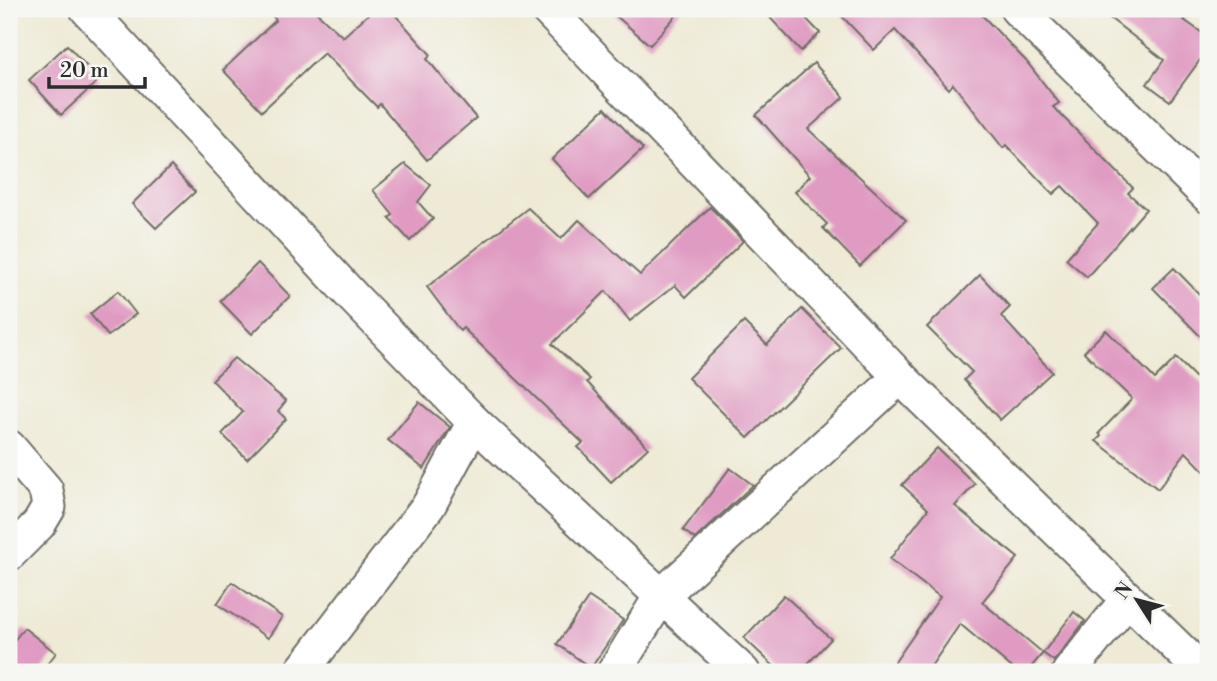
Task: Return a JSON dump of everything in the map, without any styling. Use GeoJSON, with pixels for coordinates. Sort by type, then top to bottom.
{"type":"FeatureCollection","features":[{"type":"Feature","properties":{"kind":"street"},"geometry":{"type":"LineString","coordinates":[[87,9],[354,298],[474,422],[743,672]]}},
{"type":"Feature","properties":{"kind":"street"},"geometry":{"type":"LineString","coordinates":[[547,9],[900,377],[1203,672]]}},
{"type":"Feature","properties":{"kind":"street"},"geometry":{"type":"LineString","coordinates":[[1017,9],[1208,197]]}},
{"type":"Feature","properties":{"kind":"street"},"geometry":{"type":"LineString","coordinates":[[614,672],[661,596],[900,377]]}},
{"type":"Feature","properties":{"kind":"street"},"geometry":{"type":"LineString","coordinates":[[301,672],[429,505],[474,422]]}},
{"type":"Feature","properties":{"kind":"street"},"geometry":{"type":"LineString","coordinates":[[9,447],[46,490],[49,507],[39,524],[9,554]]}},
{"type":"Feature","properties":{"kind":"street"},"geometry":{"type":"LineString","coordinates":[[1069,672],[1127,600]]}},
{"type":"Feature","properties":{"kind":"building"},"geometry":{"type":"Polygon","coordinates":[[[267,9],[313,9],[343,37],[374,9],[390,9],[431,55],[427,59],[476,118],[427,160],[380,104],[377,107],[324,53],[262,111],[223,70],[276,20],[267,9]]]}},
{"type":"Feature","properties":{"kind":"building"},"geometry":{"type":"Polygon","coordinates":[[[608,9],[682,9],[650,45],[608,9]]]}},
{"type":"Feature","properties":{"kind":"building"},"geometry":{"type":"Polygon","coordinates":[[[762,9],[797,9],[820,33],[801,51],[762,9]]]}},
{"type":"Feature","properties":{"kind":"building"},"geometry":{"type":"Polygon","coordinates":[[[835,9],[976,9],[1026,61],[1059,103],[1053,107],[1133,188],[1128,193],[1146,209],[1087,277],[1066,259],[1098,223],[1062,186],[1053,194],[1006,145],[1003,148],[953,84],[949,89],[895,30],[874,50],[835,9]]]}},
{"type":"Feature","properties":{"kind":"building"},"geometry":{"type":"Polygon","coordinates":[[[1098,9],[1193,9],[1184,20],[1208,37],[1208,49],[1170,101],[1147,84],[1164,60],[1098,9]]]}},
{"type":"Feature","properties":{"kind":"building"},"geometry":{"type":"Polygon","coordinates":[[[67,45],[99,80],[61,115],[29,80],[67,45]]]}},
{"type":"Feature","properties":{"kind":"building"},"geometry":{"type":"Polygon","coordinates":[[[814,63],[844,97],[808,129],[906,220],[860,266],[823,228],[827,224],[795,192],[810,176],[756,115],[814,63]]]}},
{"type":"Feature","properties":{"kind":"building"},"geometry":{"type":"Polygon","coordinates":[[[605,108],[643,149],[589,199],[552,159],[605,108]]]}},
{"type":"Feature","properties":{"kind":"building"},"geometry":{"type":"Polygon","coordinates":[[[405,164],[431,185],[418,202],[433,219],[410,241],[389,218],[393,215],[373,190],[405,164]]]}},
{"type":"Feature","properties":{"kind":"building"},"geometry":{"type":"Polygon","coordinates":[[[171,166],[195,192],[156,228],[132,204],[171,166]]]}},
{"type":"Feature","properties":{"kind":"building"},"geometry":{"type":"Polygon","coordinates":[[[710,207],[743,241],[686,297],[675,285],[630,321],[606,291],[552,344],[590,379],[587,382],[648,448],[611,482],[578,447],[583,443],[463,328],[460,331],[427,287],[528,208],[561,239],[579,220],[640,275],[710,207]]]}},
{"type":"Feature","properties":{"kind":"building"},"geometry":{"type":"Polygon","coordinates":[[[258,263],[290,296],[252,334],[220,301],[258,263]]]}},
{"type":"Feature","properties":{"kind":"building"},"geometry":{"type":"Polygon","coordinates":[[[1174,268],[1208,303],[1208,344],[1153,288],[1174,268]]]}},
{"type":"Feature","properties":{"kind":"building"},"geometry":{"type":"Polygon","coordinates":[[[980,275],[1010,307],[1001,316],[1052,372],[1000,420],[964,380],[972,372],[927,327],[980,275]]]}},
{"type":"Feature","properties":{"kind":"building"},"geometry":{"type":"Polygon","coordinates":[[[118,291],[136,314],[108,336],[90,314],[118,291]]]}},
{"type":"Feature","properties":{"kind":"building"},"geometry":{"type":"Polygon","coordinates":[[[802,309],[841,348],[748,438],[688,378],[744,322],[767,345],[802,309]]]}},
{"type":"Feature","properties":{"kind":"building"},"geometry":{"type":"Polygon","coordinates":[[[1106,330],[1155,379],[1176,358],[1208,390],[1208,475],[1186,452],[1158,489],[1096,441],[1101,436],[1099,433],[1132,399],[1084,352],[1106,330]]]}},
{"type":"Feature","properties":{"kind":"building"},"geometry":{"type":"Polygon","coordinates":[[[234,358],[286,401],[278,411],[286,419],[247,459],[222,434],[243,412],[212,380],[234,358]]]}},
{"type":"Feature","properties":{"kind":"building"},"geometry":{"type":"Polygon","coordinates":[[[419,402],[450,427],[424,469],[388,440],[419,402]]]}},
{"type":"Feature","properties":{"kind":"building"},"geometry":{"type":"Polygon","coordinates":[[[937,448],[975,484],[955,506],[1018,558],[982,602],[1043,653],[1027,672],[1017,672],[960,624],[927,672],[888,672],[940,597],[890,559],[928,509],[902,485],[937,448]]]}},
{"type":"Feature","properties":{"kind":"building"},"geometry":{"type":"Polygon","coordinates":[[[730,468],[753,485],[695,539],[683,530],[730,468]]]}},
{"type":"Feature","properties":{"kind":"building"},"geometry":{"type":"Polygon","coordinates":[[[232,582],[282,617],[268,638],[217,604],[232,582]]]}},
{"type":"Feature","properties":{"kind":"building"},"geometry":{"type":"Polygon","coordinates":[[[784,595],[831,639],[800,672],[780,672],[744,638],[784,595]]]}},
{"type":"Feature","properties":{"kind":"building"},"geometry":{"type":"Polygon","coordinates":[[[589,597],[623,620],[591,668],[557,644],[589,597]]]}},
{"type":"Feature","properties":{"kind":"building"},"geometry":{"type":"Polygon","coordinates":[[[1074,612],[1085,621],[1054,661],[1043,653],[1074,612]]]}},
{"type":"Feature","properties":{"kind":"building"},"geometry":{"type":"Polygon","coordinates":[[[24,628],[56,653],[41,672],[9,672],[9,647],[24,628]]]}}]}
